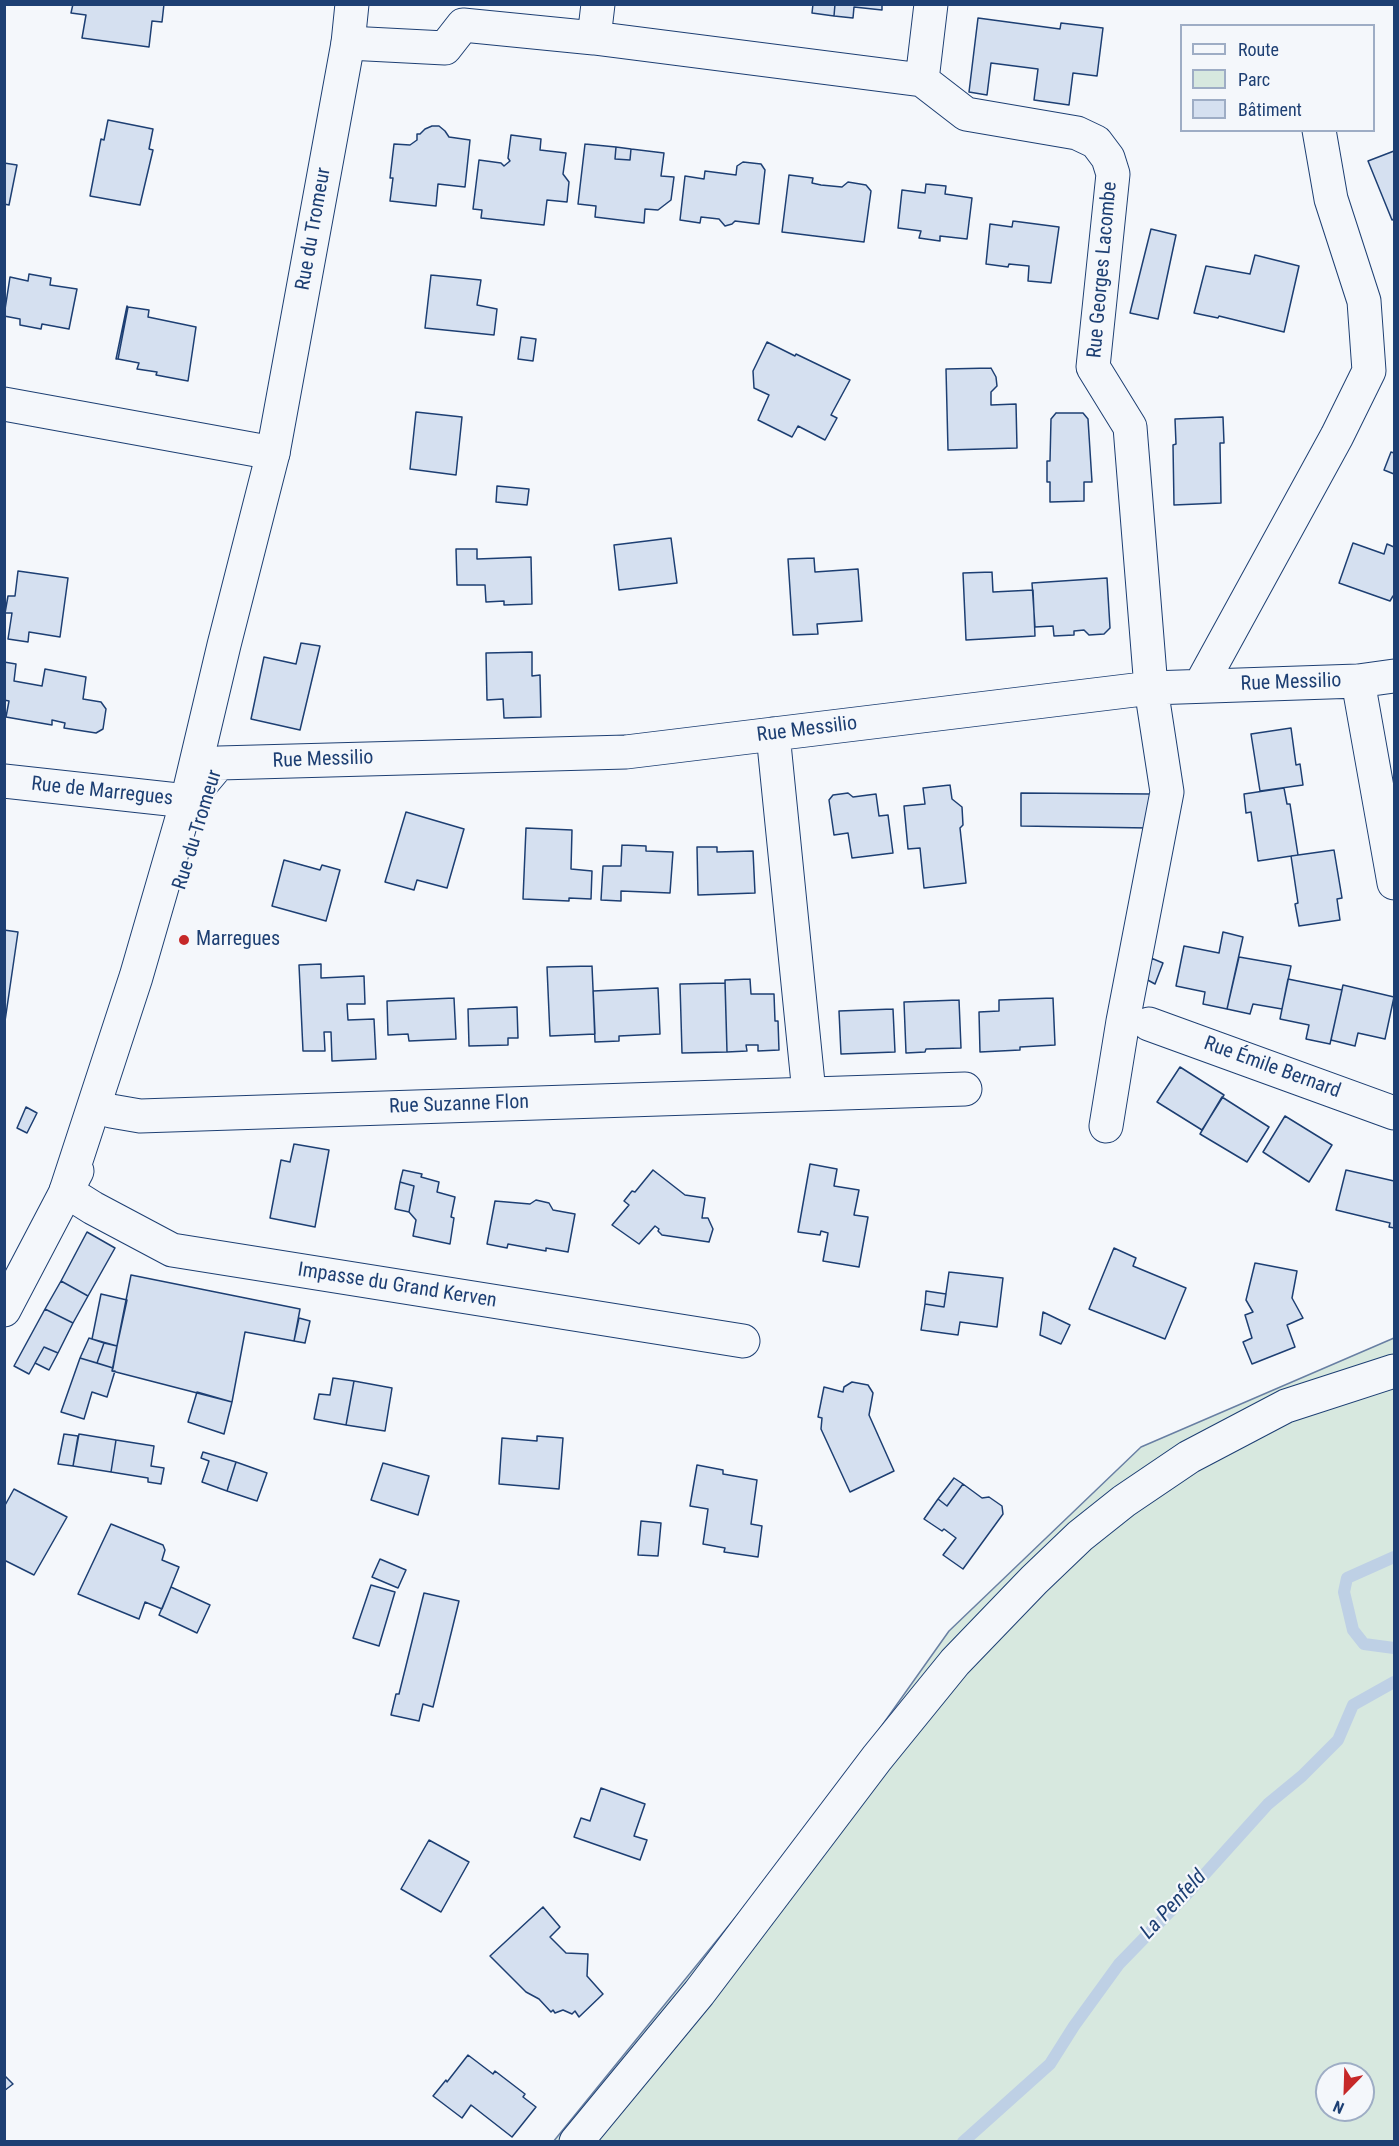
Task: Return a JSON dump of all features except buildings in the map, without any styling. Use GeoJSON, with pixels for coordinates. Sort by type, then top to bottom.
{"type":"FeatureCollection","features":[{"type":"Feature","properties":{"kind":"street","name":"Rue du Tromeur"},"geometry":{"type":"LineString","coordinates":[[66,1191],[136,977],[187,801],[273,453],[348,43],[352,4]]}},
{"type":"Feature","properties":{"kind":"street"},"geometry":{"type":"LineString","coordinates":[[594,39],[598,4]]}},
{"type":"Feature","properties":{"kind":"street"},"geometry":{"type":"LineString","coordinates":[[348,43],[445,48],[463,25],[922,80],[931,4]]}},
{"type":"Feature","properties":{"kind":"street","name":"Rue Georges Lacombe"},"geometry":{"type":"LineString","coordinates":[[922,80],[966,114],[1077,133],[1096,142],[1108,158],[1113,174],[1093,367],[1130,427],[1151,688],[1167,792],[1123,1021],[1106,1126]]}},
{"type":"Feature","properties":{"kind":"street"},"geometry":{"type":"LineString","coordinates":[[1200,686],[1337,436],[1369,371],[1364,301],[1331,198],[1319,132]]}},
{"type":"Feature","properties":{"kind":"street"},"geometry":{"type":"LineString","coordinates":[[4,404],[273,453]]}},
{"type":"Feature","properties":{"kind":"street","name":"Rue du Tromeur"},"geometry":{"type":"LineString","coordinates":[[4,1310],[111,1111],[158,965],[219,763],[260,583],[273,453]]}},
{"type":"Feature","properties":{"kind":"street","name":"Rue Messilio"},"geometry":{"type":"LineString","coordinates":[[219,763],[626,752],[1151,688],[1358,681],[1395,676]]}},
{"type":"Feature","properties":{"kind":"street"},"geometry":{"type":"LineString","coordinates":[[1358,681],[1395,883]]}},
{"type":"Feature","properties":{"kind":"street"},"geometry":{"type":"LineString","coordinates":[[773,734],[809,1093]]}},
{"type":"Feature","properties":{"kind":"street","name":"Rue de Marregues"},"geometry":{"type":"LineString","coordinates":[[4,781],[187,801],[219,763]]}},
{"type":"Feature","properties":{"kind":"street","name":"Rue Émile Bernard"},"geometry":{"type":"LineString","coordinates":[[1149,1024],[1395,1113]]}},
{"type":"Feature","properties":{"kind":"street","name":"Rue Suzanne Flon"},"geometry":{"type":"LineString","coordinates":[[111,1111],[140,1116],[965,1089]]}},
{"type":"Feature","properties":{"kind":"street","name":"Impasse du Grand Kerven"},"geometry":{"type":"LineString","coordinates":[[66,1191],[172,1250],[743,1341]]}},
{"type":"Feature","properties":{"kind":"street"},"geometry":{"type":"LineString","coordinates":[[576,2142],[699,1993],[877,1758],[955,1662],[1080,1536],[1189,1457],[1286,1406],[1395,1371]]}},
{"type":"Feature","properties":{"kind":"green space"},"geometry":{"type":"Polygon","coordinates":[[[1394,1338],[1394,2141],[553,2142],[817,1817],[949,1631],[1141,1447],[1394,1338]]]}},
{"type":"Feature","properties":{"kind":"waterway","name":"La Penfeld"},"geometry":{"type":"LineString","coordinates":[[1394,1557],[1347,1578],[1344,1592],[1353,1630],[1364,1644],[1394,1648]]}},
{"type":"Feature","properties":{"kind":"waterway","name":"La Penfeld"},"geometry":{"type":"LineString","coordinates":[[963,2142],[1050,2064],[1074,2026],[1119,1964],[1186,1895],[1268,1804],[1302,1776],[1338,1740],[1353,1705],[1394,1682]]}},
{"type":"Feature","properties":{"kind":"place","name":"Marregues"},"geometry":{"type":"Point","coordinates":[184,940]}}]}
